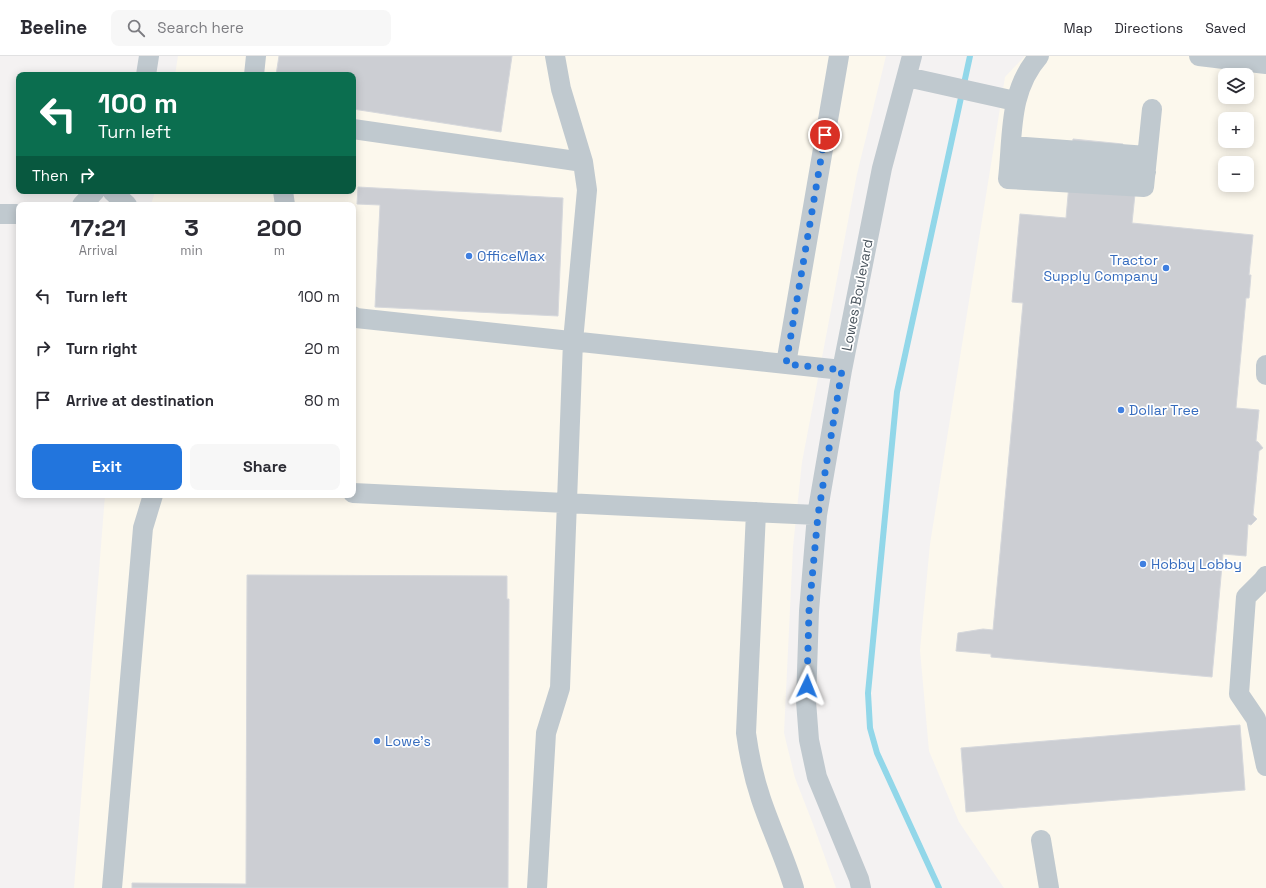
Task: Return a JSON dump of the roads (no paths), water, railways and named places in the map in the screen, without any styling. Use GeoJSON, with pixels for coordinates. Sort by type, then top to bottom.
{"type":"FeatureCollection","features":[{"type":"Feature","properties":{"kind":"street"},"geometry":{"type":"LineString","coordinates":[[146,72],[149,56]]}},
{"type":"Feature","properties":{"kind":"street"},"geometry":{"type":"LineString","coordinates":[[254,72],[256,56]]}},
{"type":"Feature","properties":{"kind":"street"},"geometry":{"type":"LineString","coordinates":[[537,888],[546,733],[560,688],[573,341],[587,190],[573,126],[561,89],[555,56]]}},
{"type":"Feature","properties":{"kind":"street"},"geometry":{"type":"LineString","coordinates":[[786,364],[838,56]]}},
{"type":"Feature","properties":{"kind":"street","name":"Lowes Boulevard"},"geometry":{"type":"LineString","coordinates":[[861,888],[859,879],[817,778],[809,740],[806,701],[809,611],[818,515],[842,370],[882,168],[912,56]]}},
{"type":"Feature","properties":{"kind":"street"},"geometry":{"type":"LineString","coordinates":[[1039,56],[1028,69],[1021,82],[1006,99],[1010,155],[1008,179],[1144,187],[1152,109]]}},
{"type":"Feature","properties":{"kind":"street"},"geometry":{"type":"LineString","coordinates":[[1199,56],[1266,64]]}},
{"type":"Feature","properties":{"kind":"street"},"geometry":{"type":"LineString","coordinates":[[906,77],[1006,99]]}},
{"type":"Feature","properties":{"kind":"street"},"geometry":{"type":"LineString","coordinates":[[356,129],[582,162]]}},
{"type":"Feature","properties":{"kind":"street"},"geometry":{"type":"LineString","coordinates":[[1010,155],[1146,164]]}},
{"type":"Feature","properties":{"kind":"street"},"geometry":{"type":"LineString","coordinates":[[85,202],[92,194]]}},
{"type":"Feature","properties":{"kind":"street"},"geometry":{"type":"LineString","coordinates":[[115,194],[124,202]]}},
{"type":"Feature","properties":{"kind":"street"},"geometry":{"type":"LineString","coordinates":[[0,214],[16,214]]}},
{"type":"Feature","properties":{"kind":"street"},"geometry":{"type":"LineString","coordinates":[[356,318],[842,370]]}},
{"type":"Feature","properties":{"kind":"street"},"geometry":{"type":"LineString","coordinates":[[1266,365],[1266,375]]}},
{"type":"Feature","properties":{"kind":"street"},"geometry":{"type":"LineString","coordinates":[[356,493],[818,515]]}},
{"type":"Feature","properties":{"kind":"street"},"geometry":{"type":"LineString","coordinates":[[112,888],[142,528],[152,498]]}},
{"type":"Feature","properties":{"kind":"street"},"geometry":{"type":"LineString","coordinates":[[756,512],[746,733],[748,751],[761,799],[794,888]]}},
{"type":"Feature","properties":{"kind":"street"},"geometry":{"type":"LineString","coordinates":[[1266,576],[1246,597],[1239,694],[1261,719],[1266,766]]}},
{"type":"Feature","properties":{"kind":"street"},"geometry":{"type":"LineString","coordinates":[[1041,840],[1049,888]]}},
{"type":"Feature","properties":{"kind":"waterway"},"geometry":{"type":"LineString","coordinates":[[939,888],[877,753],[870,728],[868,693],[897,392],[970,56]]}},
{"type":"Feature","properties":{"kind":"place","name":"OfficeMax"},"geometry":{"type":"Point","coordinates":[469,256]}},
{"type":"Feature","properties":{"kind":"place","name":"Tractor Supply Company"},"geometry":{"type":"Point","coordinates":[1166,268]}},
{"type":"Feature","properties":{"kind":"place","name":"Dollar Tree"},"geometry":{"type":"Point","coordinates":[1121,410]}},
{"type":"Feature","properties":{"kind":"place","name":"Hobby Lobby"},"geometry":{"type":"Point","coordinates":[1143,564]}},
{"type":"Feature","properties":{"kind":"place","name":"Lowe's"},"geometry":{"type":"Point","coordinates":[377,741]}}]}
